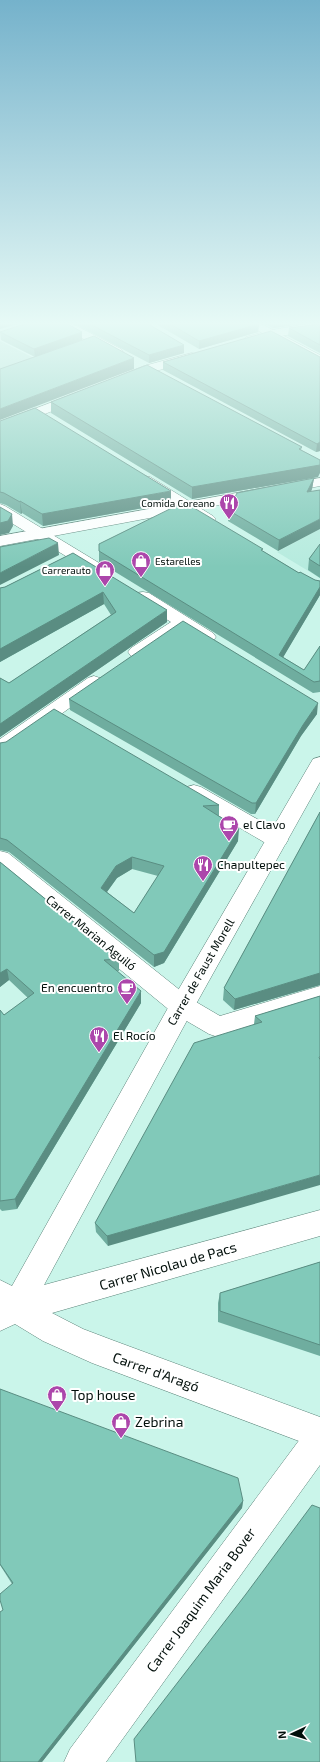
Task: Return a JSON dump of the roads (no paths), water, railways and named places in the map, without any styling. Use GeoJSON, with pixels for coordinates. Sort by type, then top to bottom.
{"type":"FeatureCollection","features":[{"type":"Feature","properties":{"kind":"street"},"geometry":{"type":"LineString","coordinates":[[0,427],[60,403]]}},
{"type":"Feature","properties":{"kind":"street"},"geometry":{"type":"LineString","coordinates":[[37,412],[50,421]]}},
{"type":"Feature","properties":{"kind":"street"},"geometry":{"type":"LineString","coordinates":[[136,474],[222,527]]}},
{"type":"Feature","properties":{"kind":"street"},"geometry":{"type":"LineString","coordinates":[[0,541],[320,482]]}},
{"type":"Feature","properties":{"kind":"street"},"geometry":{"type":"LineString","coordinates":[[0,509],[41,534],[69,559],[112,578]]}},
{"type":"Feature","properties":{"kind":"street"},"geometry":{"type":"LineString","coordinates":[[131,590],[222,646]]}},
{"type":"Feature","properties":{"kind":"street"},"geometry":{"type":"LineString","coordinates":[[0,748],[182,622]]}},
{"type":"Feature","properties":{"kind":"street"},"geometry":{"type":"LineString","coordinates":[[53,710],[73,722]]}},
{"type":"Feature","properties":{"kind":"street","name":"Carrer de Faust Morell"},"geometry":{"type":"LineString","coordinates":[[5,1306],[182,1006],[320,764]]}},
{"type":"Feature","properties":{"kind":"street"},"geometry":{"type":"LineString","coordinates":[[175,781],[277,840]]}},
{"type":"Feature","properties":{"kind":"street","name":"Carrer Marian Aguiló"},"geometry":{"type":"LineString","coordinates":[[0,859],[182,1006],[218,1027],[320,996]]}},
{"type":"Feature","properties":{"kind":"street","name":"Carrer Nicolau de Pacs"},"geometry":{"type":"LineString","coordinates":[[5,1306],[320,1223]]}},
{"type":"Feature","properties":{"kind":"street","name":"Carrer d'Aragó"},"geometry":{"type":"LineString","coordinates":[[5,1306],[84,1345],[320,1433]]}},
{"type":"Feature","properties":{"kind":"street","name":"Carrer Joaquim Maria Bover"},"geometry":{"type":"LineString","coordinates":[[83,1762],[320,1438]]}},
{"type":"Feature","properties":{"kind":"place","name":"Comida Coreano"},"geometry":{"type":"Point","coordinates":[229,520]}},
{"type":"Feature","properties":{"kind":"place","name":"Estarelles"},"geometry":{"type":"Point","coordinates":[141,578]}},
{"type":"Feature","properties":{"kind":"place","name":"Carrerauto"},"geometry":{"type":"Point","coordinates":[105,587]}},
{"type":"Feature","properties":{"kind":"place","name":"el Clavo"},"geometry":{"type":"Point","coordinates":[229,842]}},
{"type":"Feature","properties":{"kind":"place","name":"Chapultepec"},"geometry":{"type":"Point","coordinates":[203,882]}},
{"type":"Feature","properties":{"kind":"place","name":"En encuentro"},"geometry":{"type":"Point","coordinates":[127,1005]}},
{"type":"Feature","properties":{"kind":"place","name":"El Rocío"},"geometry":{"type":"Point","coordinates":[99,1053]}},
{"type":"Feature","properties":{"kind":"place","name":"Top house"},"geometry":{"type":"Point","coordinates":[57,1412]}},
{"type":"Feature","properties":{"kind":"place","name":"Zebrina"},"geometry":{"type":"Point","coordinates":[121,1439]}}]}
